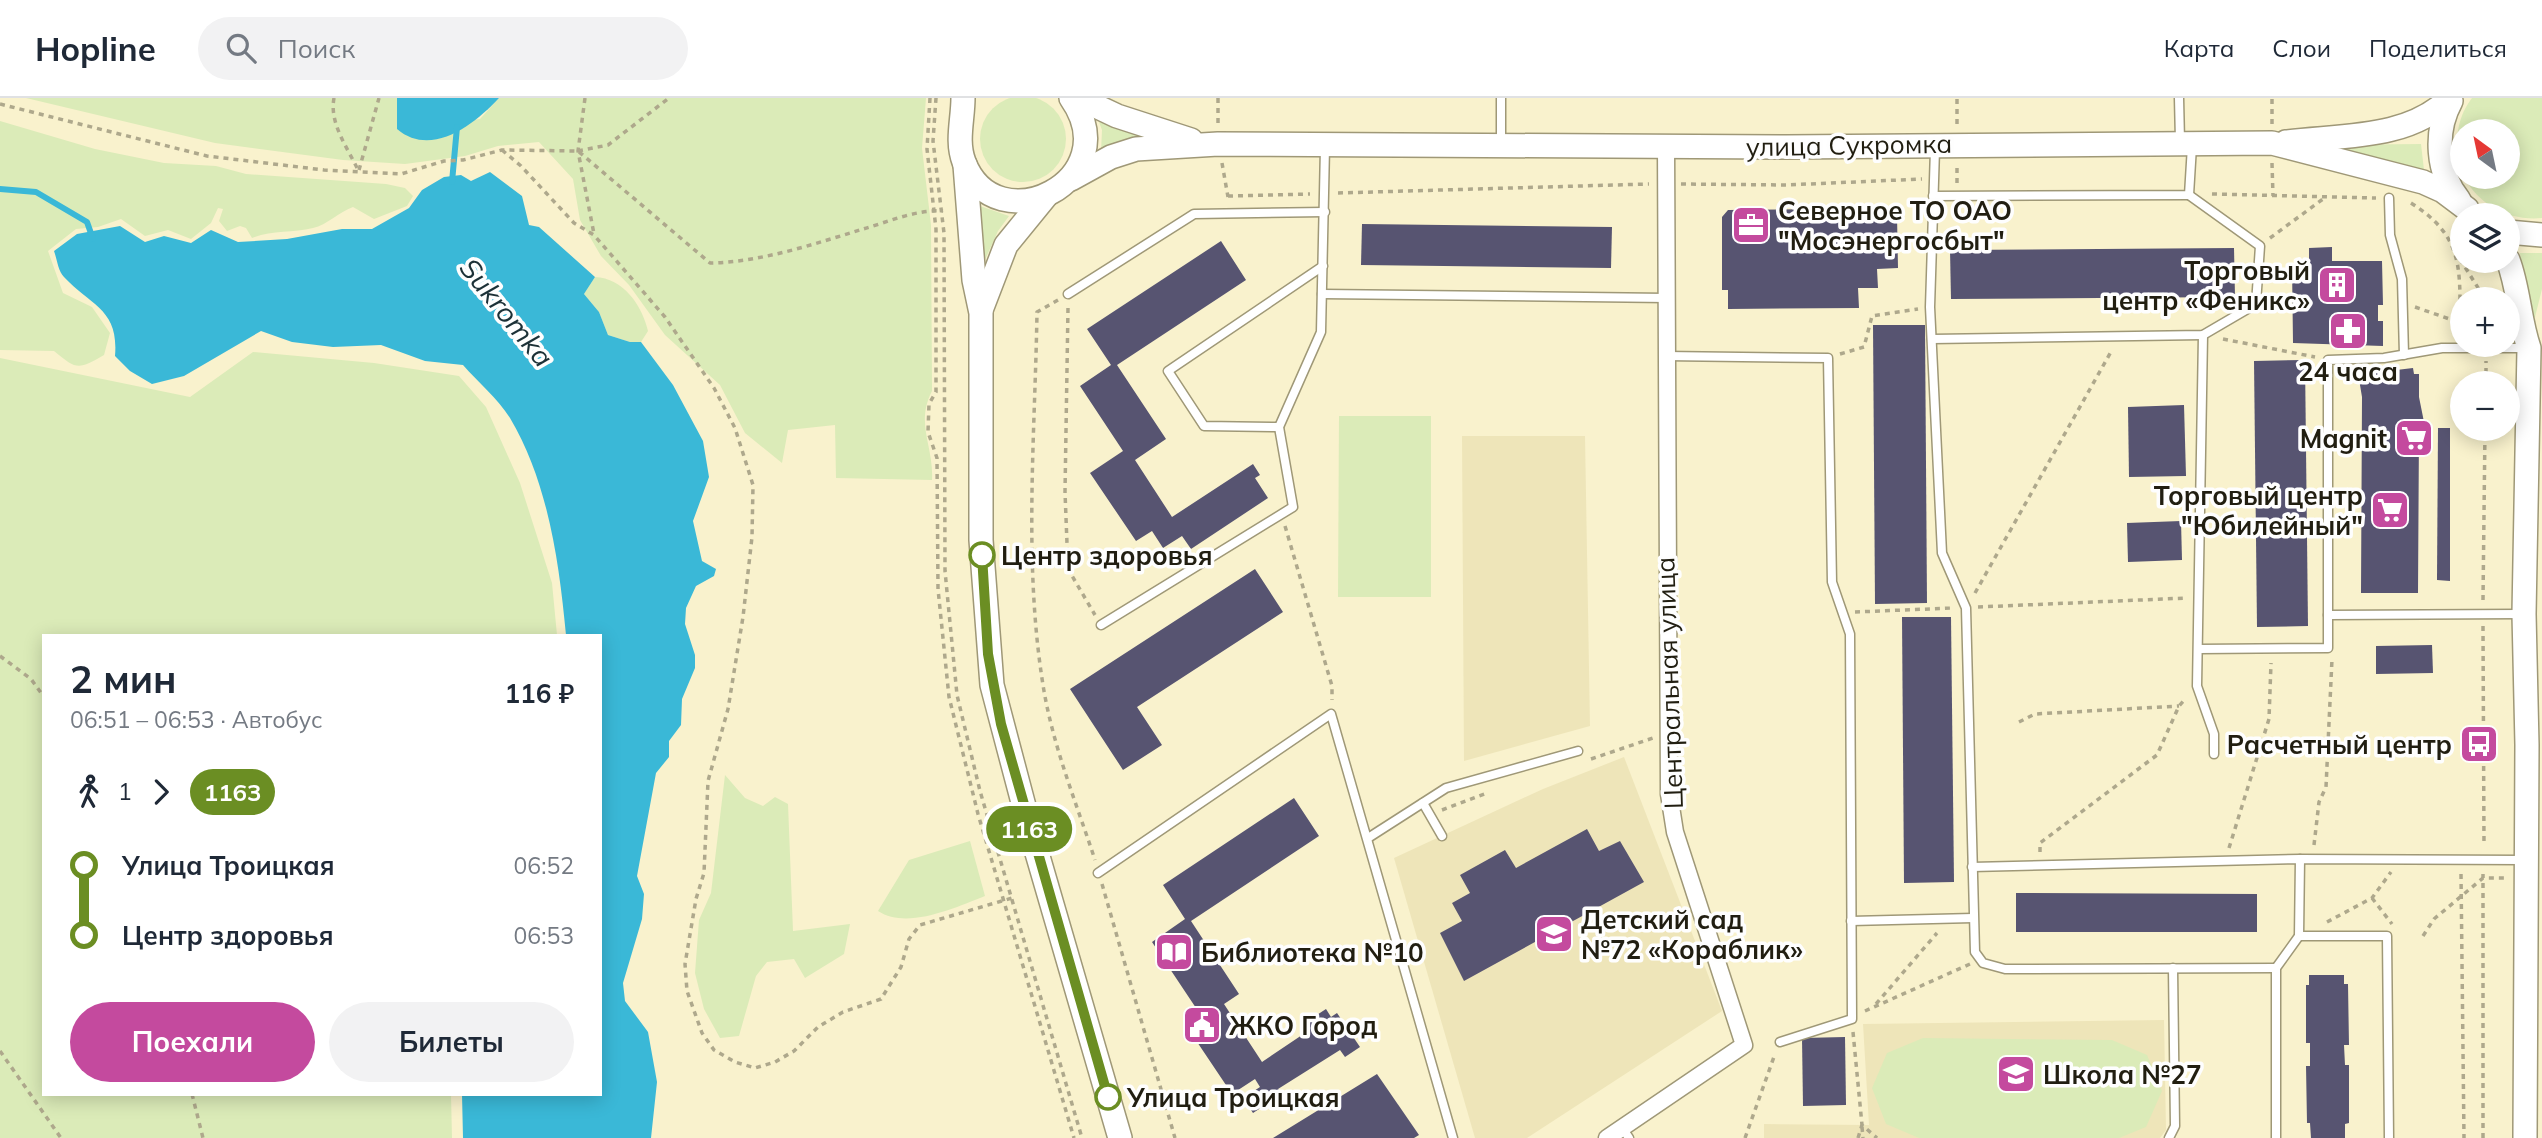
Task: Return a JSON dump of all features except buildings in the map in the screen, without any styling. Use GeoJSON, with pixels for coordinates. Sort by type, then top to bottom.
{"type":"FeatureCollection","features":[{"type":"Feature","properties":{"kind":"street"},"geometry":{"type":"LineString","coordinates":[[1071,98],[1082,116],[1084,129],[1079,166],[1071,179]]}},
{"type":"Feature","properties":{"kind":"street","name":"улица Сукромка"},"geometry":{"type":"LineString","coordinates":[[1079,98],[1129,120],[1188,139],[1219,144]]}},
{"type":"Feature","properties":{"kind":"street"},"geometry":{"type":"LineString","coordinates":[[2272,143],[2399,129],[2435,113],[2451,98]]}},
{"type":"Feature","properties":{"kind":"street"},"geometry":{"type":"LineString","coordinates":[[2451,98],[2441,126],[2441,162],[2447,179],[2464,203]]}},
{"type":"Feature","properties":{"kind":"street"},"geometry":{"type":"LineString","coordinates":[[967,104],[960,144],[965,165],[974,280],[981,313],[981,540],[992,685],[1030,829],[1120,1138]]}},
{"type":"Feature","properties":{"kind":"street","name":"улица Сукромка"},"geometry":{"type":"LineString","coordinates":[[1046,196],[1111,157],[1136,149],[1219,144],[2272,143],[2423,182],[2443,191],[2458,203]]}},
{"type":"Feature","properties":{"kind":"street","name":"Центральная улица"},"geometry":{"type":"LineString","coordinates":[[1607,1138],[1626,1133],[1744,1045],[1675,832],[1669,794],[1666,145]]}},
{"type":"Feature","properties":{"kind":"street"},"geometry":{"type":"LineString","coordinates":[[965,165],[982,186],[1004,199],[1033,201],[1046,196]]}},
{"type":"Feature","properties":{"kind":"street"},"geometry":{"type":"LineString","coordinates":[[981,313],[1006,244],[1046,196]]}},
{"type":"Feature","properties":{"kind":"street"},"geometry":{"type":"LineString","coordinates":[[2520,233],[2542,235]]}},
{"type":"Feature","properties":{"kind":"street"},"geometry":{"type":"LineString","coordinates":[[2513,273],[2520,323],[2529,348],[2524,614],[2531,739],[2526,860],[2527,1123]]}},
{"type":"Feature","properties":{"kind":"street"},"geometry":{"type":"LineString","coordinates":[[2529,348],[2542,329]]}},
{"type":"Feature","properties":{"kind":"lane"},"geometry":{"type":"LineString","coordinates":[[1501,98],[1501,145]]}},
{"type":"Feature","properties":{"kind":"lane"},"geometry":{"type":"LineString","coordinates":[[2179,98],[2186,143],[2189,195]]}},
{"type":"Feature","properties":{"kind":"lane"},"geometry":{"type":"LineString","coordinates":[[1935,144],[1930,307],[1942,553],[1966,608],[1973,944],[1978,958],[1991,967],[2005,969],[2276,968]]}},
{"type":"Feature","properties":{"kind":"lane"},"geometry":{"type":"LineString","coordinates":[[1101,625],[1293,507],[1279,426],[1321,332],[1325,145]]}},
{"type":"Feature","properties":{"kind":"lane"},"geometry":{"type":"LineString","coordinates":[[1932,339],[2203,335],[2256,304],[2260,246],[2189,195],[1933,196]]}},
{"type":"Feature","properties":{"kind":"lane"},"geometry":{"type":"LineString","coordinates":[[2389,198],[2390,235],[2402,279],[2404,355]]}},
{"type":"Feature","properties":{"kind":"lane"},"geometry":{"type":"LineString","coordinates":[[1068,295],[1194,214],[1325,212]]}},
{"type":"Feature","properties":{"kind":"lane"},"geometry":{"type":"LineString","coordinates":[[1279,426],[1205,426],[1168,371],[1323,265]]}},
{"type":"Feature","properties":{"kind":"lane"},"geometry":{"type":"LineString","coordinates":[[1322,294],[1667,298]]}},
{"type":"Feature","properties":{"kind":"lane"},"geometry":{"type":"LineString","coordinates":[[2203,335],[2197,686],[2214,734],[2214,754]]}},
{"type":"Feature","properties":{"kind":"lane"},"geometry":{"type":"LineString","coordinates":[[2199,649],[2328,648],[2328,360],[2404,355],[2442,348],[2529,348]]}},
{"type":"Feature","properties":{"kind":"lane"},"geometry":{"type":"LineString","coordinates":[[1665,356],[1828,358],[1832,582],[1850,635],[1852,1018],[1780,1042]]}},
{"type":"Feature","properties":{"kind":"lane"},"geometry":{"type":"LineString","coordinates":[[2328,615],[2524,614]]}},
{"type":"Feature","properties":{"kind":"lane"},"geometry":{"type":"LineString","coordinates":[[1098,873],[1331,714],[1453,1138]]}},
{"type":"Feature","properties":{"kind":"lane"},"geometry":{"type":"LineString","coordinates":[[1368,838],[1446,788],[1578,751]]}},
{"type":"Feature","properties":{"kind":"lane"},"geometry":{"type":"LineString","coordinates":[[1423,803],[1442,836]]}},
{"type":"Feature","properties":{"kind":"lane"},"geometry":{"type":"LineString","coordinates":[[1972,867],[2300,859],[2526,860]]}},
{"type":"Feature","properties":{"kind":"lane"},"geometry":{"type":"LineString","coordinates":[[2276,1138],[2276,968],[2300,936],[2300,859]]}},
{"type":"Feature","properties":{"kind":"lane"},"geometry":{"type":"LineString","coordinates":[[1851,921],[1973,918]]}},
{"type":"Feature","properties":{"kind":"lane"},"geometry":{"type":"LineString","coordinates":[[2300,936],[2387,936],[2389,1138]]}},
{"type":"Feature","properties":{"kind":"lane"},"geometry":{"type":"LineString","coordinates":[[2169,1138],[2175,1126],[2173,968]]}},
{"type":"Feature","properties":{"kind":"path"},"geometry":{"type":"LineString","coordinates":[[334,98],[331,111],[336,127],[359,172]]}},
{"type":"Feature","properties":{"kind":"path"},"geometry":{"type":"LineString","coordinates":[[359,172],[379,98]]}},
{"type":"Feature","properties":{"kind":"path"},"geometry":{"type":"LineString","coordinates":[[584,98],[578,151],[594,235]]}},
{"type":"Feature","properties":{"kind":"path"},"geometry":{"type":"LineString","coordinates":[[0,104],[207,156],[401,174],[444,161],[463,160],[502,150],[578,151],[608,145],[668,98]]}},
{"type":"Feature","properties":{"kind":"path"},"geometry":{"type":"LineString","coordinates":[[930,98],[928,149],[934,211],[936,392],[929,404],[928,432],[937,458],[942,642],[962,755],[1074,1138]]}},
{"type":"Feature","properties":{"kind":"path"},"geometry":{"type":"LineString","coordinates":[[936,98],[933,141],[943,211],[945,571],[952,657],[965,735],[1082,1138]]}},
{"type":"Feature","properties":{"kind":"path"},"geometry":{"type":"LineString","coordinates":[[502,150],[521,166],[574,223],[594,235],[665,317],[714,388],[735,428],[752,485],[751,537],[743,617],[728,709],[708,781],[704,873],[696,899],[685,964],[687,991],[702,1033],[713,1050],[735,1062],[755,1068],[775,1062],[843,1012],[881,999],[901,967],[909,939],[920,925],[1012,898]]}},
{"type":"Feature","properties":{"kind":"path"},"geometry":{"type":"LineString","coordinates":[[578,151],[710,263],[728,263],[796,250],[934,211],[943,211]]}},
{"type":"Feature","properties":{"kind":"path"},"geometry":{"type":"LineString","coordinates":[[1228,196],[1666,184],[1786,185],[1934,179]]}},
{"type":"Feature","properties":{"kind":"path"},"geometry":{"type":"LineString","coordinates":[[2189,195],[2389,198],[2409,201],[2440,226],[2450,242]]}},
{"type":"Feature","properties":{"kind":"path"},"geometry":{"type":"LineString","coordinates":[[2260,246],[2325,198]]}},
{"type":"Feature","properties":{"kind":"path"},"geometry":{"type":"LineString","coordinates":[[1101,625],[1068,569],[1065,492],[1068,295],[1037,312],[1032,490],[1034,603],[1039,659],[1051,724],[1098,873],[1175,1138]]}},
{"type":"Feature","properties":{"kind":"path"},"geometry":{"type":"LineString","coordinates":[[2403,303],[2450,319]]}},
{"type":"Feature","properties":{"kind":"path"},"geometry":{"type":"LineString","coordinates":[[1828,358],[1864,348],[1872,316],[1930,307]]}},
{"type":"Feature","properties":{"kind":"path"},"geometry":{"type":"LineString","coordinates":[[2203,335],[2328,360]]}},
{"type":"Feature","properties":{"kind":"path"},"geometry":{"type":"LineString","coordinates":[[1966,608],[2120,336]]}},
{"type":"Feature","properties":{"kind":"path"},"geometry":{"type":"LineString","coordinates":[[2483,1138],[2485,441]]}},
{"type":"Feature","properties":{"kind":"path"},"geometry":{"type":"LineString","coordinates":[[1282,513],[1332,686],[1331,714]]}},
{"type":"Feature","properties":{"kind":"path"},"geometry":{"type":"LineString","coordinates":[[1843,612],[2199,597]]}},
{"type":"Feature","properties":{"kind":"path"},"geometry":{"type":"LineString","coordinates":[[2225,860],[2269,719],[2271,648]]}},
{"type":"Feature","properties":{"kind":"path"},"geometry":{"type":"LineString","coordinates":[[2300,859],[2315,844],[2319,802],[2326,787],[2333,683],[2328,648]]}},
{"type":"Feature","properties":{"kind":"path"},"geometry":{"type":"LineString","coordinates":[[0,656],[31,680],[42,694]]}},
{"type":"Feature","properties":{"kind":"path"},"geometry":{"type":"LineString","coordinates":[[2040,852],[2040,843],[2157,755],[2179,706],[2197,686]]}},
{"type":"Feature","properties":{"kind":"path"},"geometry":{"type":"LineString","coordinates":[[2019,722],[2035,714],[2179,706]]}},
{"type":"Feature","properties":{"kind":"path"},"geometry":{"type":"LineString","coordinates":[[1591,759],[1668,733]]}},
{"type":"Feature","properties":{"kind":"path"},"geometry":{"type":"LineString","coordinates":[[1431,817],[1448,806],[1500,789]]}},
{"type":"Feature","properties":{"kind":"path"},"geometry":{"type":"LineString","coordinates":[[2300,936],[2372,898],[2400,859]]}},
{"type":"Feature","properties":{"kind":"path"},"geometry":{"type":"LineString","coordinates":[[2460,860],[2464,1138]]}},
{"type":"Feature","properties":{"kind":"path"},"geometry":{"type":"LineString","coordinates":[[2423,936],[2434,919],[2483,878]]}},
{"type":"Feature","properties":{"kind":"path"},"geometry":{"type":"LineString","coordinates":[[2372,898],[2394,926]]}},
{"type":"Feature","properties":{"kind":"path"},"geometry":{"type":"LineString","coordinates":[[1875,1006],[1949,919]]}},
{"type":"Feature","properties":{"kind":"path"},"geometry":{"type":"LineString","coordinates":[[1860,1138],[1862,1125],[1852,1018],[1961,970],[1978,958]]}},
{"type":"Feature","properties":{"kind":"path"},"geometry":{"type":"LineString","coordinates":[[1029,987],[1038,986]]}},
{"type":"Feature","properties":{"kind":"path"},"geometry":{"type":"LineString","coordinates":[[1745,1138],[1780,1042]]}},
{"type":"Feature","properties":{"kind":"path"},"geometry":{"type":"LineString","coordinates":[[0,1051],[61,1138]]}},
{"type":"Feature","properties":{"kind":"path"},"geometry":{"type":"LineString","coordinates":[[192,1096],[203,1138]]}},
{"type":"Feature","properties":{"kind":"path"},"geometry":{"type":"LineString","coordinates":[[1862,1125],[1877,1138]]}},
{"type":"Feature","properties":{"kind":"shaded area"},"geometry":{"type":"Polygon","coordinates":[[[1462,436],[1585,436],[1590,726],[1464,761],[1462,436]]]}},
{"type":"Feature","properties":{"kind":"shaded area","name":"Детский сад №72 «Кораблик»"},"geometry":{"type":"Polygon","coordinates":[[[1624,757],[1722,1011],[1527,1138],[1475,1138],[1394,858],[1543,789],[1624,757]]]}},
{"type":"Feature","properties":{"kind":"shaded area","name":"Школа №27"},"geometry":{"type":"Polygon","coordinates":[[[2164,1020],[2166,1130],[2160,1138],[1764,1138],[1764,1124],[1869,1125],[1863,1024],[2164,1020]]]}},
{"type":"Feature","properties":{"kind":"green space"},"geometry":{"type":"Polygon","coordinates":[[[1023,96],[1039,100],[1053,109],[1062,123],[1066,139],[1062,155],[1053,169],[1039,178],[1023,182],[1007,178],[993,169],[984,155],[980,139],[984,123],[993,109],[1007,100],[1023,96]]]}},
{"type":"Feature","properties":{"kind":"green space"},"geometry":{"type":"Polygon","coordinates":[[[26,98],[397,98],[397,129],[480,119],[499,98],[926,98],[922,148],[931,225],[932,391],[927,403],[925,425],[932,480],[836,478],[835,425],[788,430],[782,463],[745,433],[720,385],[665,335],[629,285],[601,256],[580,220],[573,179],[539,142],[498,146],[465,156],[405,164],[343,160],[215,143],[26,98]]]}},
{"type":"Feature","properties":{"kind":"green space"},"geometry":{"type":"Polygon","coordinates":[[[2472,98],[2542,98],[2542,218],[2520,217],[2520,203],[2486,203],[2473,189],[2520,189],[2520,119],[2461,119],[2472,98]]]}},
{"type":"Feature","properties":{"kind":"green space"},"geometry":{"type":"Polygon","coordinates":[[[0,121],[95,149],[164,163],[216,166],[246,174],[386,184],[405,188],[413,196],[407,206],[374,219],[353,207],[305,230],[252,238],[246,228],[240,226],[227,231],[219,221],[223,209],[218,208],[211,223],[191,239],[168,230],[145,236],[121,219],[98,227],[76,229],[48,251],[63,293],[92,307],[110,333],[104,355],[78,366],[54,351],[0,350],[0,121]]]}},
{"type":"Feature","properties":{"kind":"green space"},"geometry":{"type":"Polygon","coordinates":[[[1099,122],[1161,139],[1101,152],[1102,130],[1099,122]]]}},
{"type":"Feature","properties":{"kind":"green space"},"geometry":{"type":"Polygon","coordinates":[[[2421,144],[2424,170],[2322,148],[2322,145],[2421,144]]]}},
{"type":"Feature","properties":{"kind":"green space"},"geometry":{"type":"Polygon","coordinates":[[[980,206],[1009,216],[998,231],[984,262],[981,262],[980,206]]]}},
{"type":"Feature","properties":{"kind":"green space"},"geometry":{"type":"Polygon","coordinates":[[[2520,253],[2542,253],[2542,289],[2535,317],[2529,317],[2520,253]]]}},
{"type":"Feature","properties":{"kind":"green space"},"geometry":{"type":"Polygon","coordinates":[[[595,277],[614,282],[636,303],[648,331],[641,342],[630,342],[608,335],[599,312],[584,294],[595,277]]]}},
{"type":"Feature","properties":{"kind":"green space"},"geometry":{"type":"Polygon","coordinates":[[[253,352],[374,363],[459,376],[486,407],[520,483],[552,583],[557,634],[42,634],[42,1096],[451,1096],[452,1138],[0,1138],[0,358],[190,397],[253,352]]]}},
{"type":"Feature","properties":{"kind":"green space"},"geometry":{"type":"Polygon","coordinates":[[[1339,416],[1431,416],[1431,597],[1338,597],[1339,416]]]}},
{"type":"Feature","properties":{"kind":"green space"},"geometry":{"type":"Polygon","coordinates":[[[725,775],[745,798],[763,806],[775,797],[788,804],[793,931],[850,924],[844,954],[805,978],[794,959],[767,962],[756,976],[739,1036],[720,1038],[704,1009],[695,973],[699,920],[711,893],[725,775]]]}},
{"type":"Feature","properties":{"kind":"green space"},"geometry":{"type":"Polygon","coordinates":[[[970,841],[985,896],[945,911],[916,918],[890,916],[878,911],[909,860],[970,841]]]}},
{"type":"Feature","properties":{"kind":"green space","name":"Школа №27"},"geometry":{"type":"Polygon","coordinates":[[[1923,1038],[2112,1040],[2147,1055],[2162,1091],[2146,1127],[2119,1138],[1919,1138],[1886,1124],[1872,1088],[1887,1053],[1923,1038]]]}},
{"type":"Feature","properties":{"kind":"water"},"geometry":{"type":"Polygon","coordinates":[[[397,98],[499,98],[465,127],[438,139],[424,140],[410,137],[397,129],[397,98]]]}},
{"type":"Feature","properties":{"kind":"water"},"geometry":{"type":"Polygon","coordinates":[[[490,172],[522,196],[529,225],[539,227],[595,277],[584,294],[599,312],[608,335],[630,342],[641,342],[673,385],[703,441],[709,477],[693,521],[702,561],[716,569],[714,576],[696,586],[686,608],[685,624],[695,655],[695,668],[682,699],[681,725],[669,741],[669,757],[656,773],[637,876],[644,894],[642,919],[623,983],[625,1001],[648,1032],[657,1082],[651,1138],[463,1138],[462,1096],[602,1096],[602,634],[566,634],[560,579],[543,495],[534,468],[510,418],[463,365],[425,361],[381,345],[333,347],[292,342],[261,331],[184,376],[152,384],[130,371],[115,356],[113,328],[108,318],[62,274],[54,251],[77,234],[120,226],[145,242],[164,236],[191,243],[211,230],[238,242],[287,239],[342,229],[372,229],[409,208],[422,190],[444,177],[461,175],[471,181],[490,172]]]}},
{"type":"Feature","properties":{"kind":"waterway"},"geometry":{"type":"LineString","coordinates":[[452,182],[457,127]]}},
{"type":"Feature","properties":{"kind":"waterway","name":"Sukromka"},"geometry":{"type":"LineString","coordinates":[[0,189],[36,192],[87,222],[93,239]]}},
{"type":"Feature","properties":{"kind":"bus line","name":"1163"},"geometry":{"type":"LineString","coordinates":[[982,555],[988,654],[1001,724],[1108,1097]]}},
{"type":"Feature","properties":{"kind":"place","name":"Северное ТО ОАО \"Мосэнергосбыт\""},"geometry":{"type":"Point","coordinates":[1751,225]}},
{"type":"Feature","properties":{"kind":"place","name":"Торговый центр «Феникс»"},"geometry":{"type":"Point","coordinates":[2337,285]}},
{"type":"Feature","properties":{"kind":"place","name":"24 часа"},"geometry":{"type":"Point","coordinates":[2348,331]}},
{"type":"Feature","properties":{"kind":"place","name":"Magnit"},"geometry":{"type":"Point","coordinates":[2414,438]}},
{"type":"Feature","properties":{"kind":"place","name":"Торговый центр \"Юбилейный\""},"geometry":{"type":"Point","coordinates":[2390,510]}},
{"type":"Feature","properties":{"kind":"place","name":"Центр здоровья"},"geometry":{"type":"Point","coordinates":[982,555]}},
{"type":"Feature","properties":{"kind":"place","name":"Расчетный центр"},"geometry":{"type":"Point","coordinates":[2479,744]}},
{"type":"Feature","properties":{"kind":"place","name":"Детский сад №72 «Кораблик»"},"geometry":{"type":"Point","coordinates":[1554,934]}},
{"type":"Feature","properties":{"kind":"place","name":"Библиотека №10"},"geometry":{"type":"Point","coordinates":[1174,952]}},
{"type":"Feature","properties":{"kind":"place","name":"ЖКО Город"},"geometry":{"type":"Point","coordinates":[1202,1025]}},
{"type":"Feature","properties":{"kind":"place","name":"Школа №27"},"geometry":{"type":"Point","coordinates":[2016,1074]}},
{"type":"Feature","properties":{"kind":"place","name":"Улица Троицкая"},"geometry":{"type":"Point","coordinates":[1108,1097]}}]}
